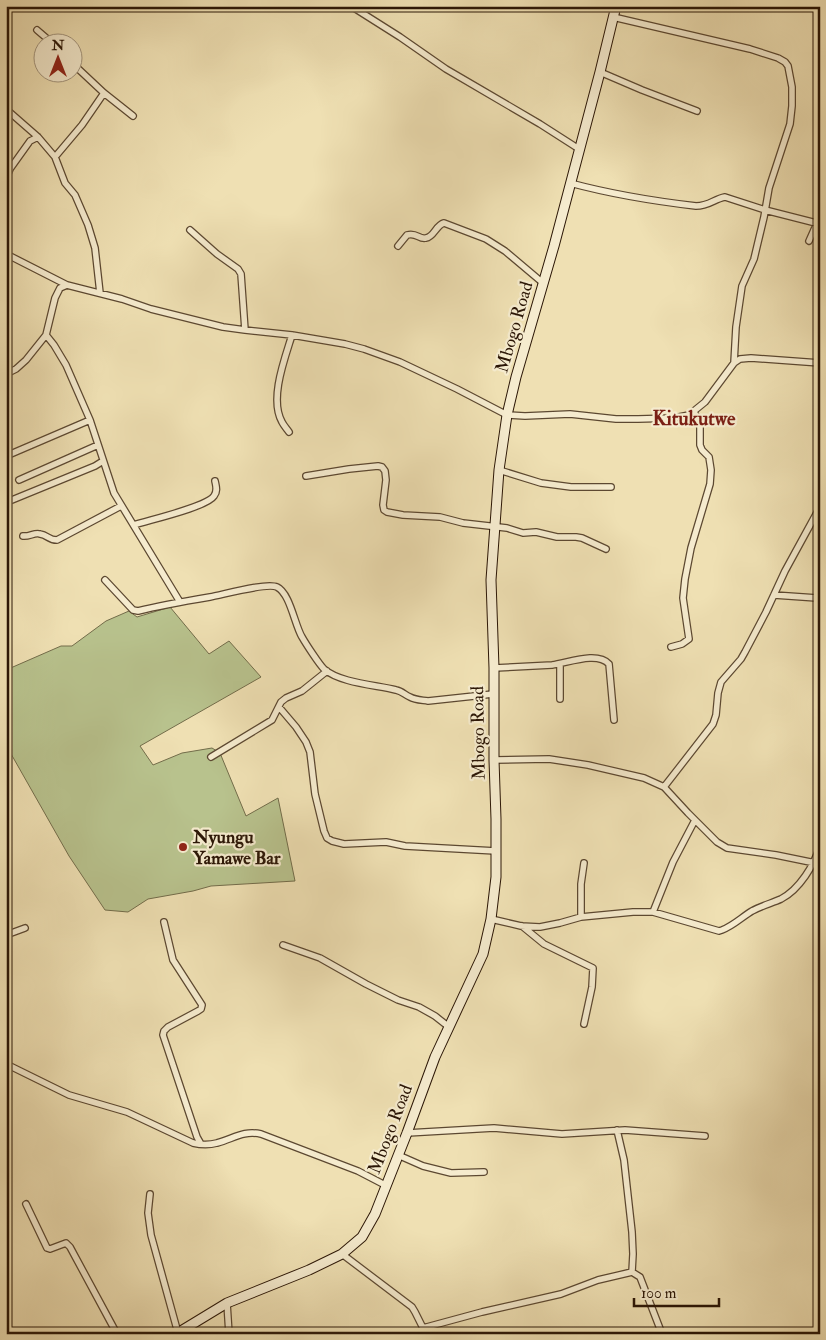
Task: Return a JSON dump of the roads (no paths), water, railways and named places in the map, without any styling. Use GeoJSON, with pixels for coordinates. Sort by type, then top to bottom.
{"type":"FeatureCollection","features":[{"type":"Feature","properties":{"kind":"main road","name":"Mbogo Road"},"geometry":{"type":"LineString","coordinates":[[177,1333],[227,1303],[342,1254],[362,1237],[375,1214],[435,1057],[482,954],[491,919],[496,877],[494,668],[491,580],[499,470],[507,416],[516,377],[600,72],[616,6]]}},
{"type":"Feature","properties":{"kind":"street"},"geometry":{"type":"LineString","coordinates":[[351,6],[446,69],[579,149]]}},
{"type":"Feature","properties":{"kind":"street"},"geometry":{"type":"LineString","coordinates":[[613,17],[750,49],[778,58],[788,66],[792,87],[790,124],[769,188],[754,259],[742,286],[736,327],[734,362]]}},
{"type":"Feature","properties":{"kind":"street"},"geometry":{"type":"LineString","coordinates":[[82,72],[133,116]]}},
{"type":"Feature","properties":{"kind":"street"},"geometry":{"type":"LineString","coordinates":[[600,72],[697,111]]}},
{"type":"Feature","properties":{"kind":"street"},"geometry":{"type":"LineString","coordinates":[[56,157],[91,113],[104,93]]}},
{"type":"Feature","properties":{"kind":"street"},"geometry":{"type":"LineString","coordinates":[[6,109],[38,137],[56,157],[65,183],[75,195],[88,225],[95,248],[100,293]]}},
{"type":"Feature","properties":{"kind":"street"},"geometry":{"type":"LineString","coordinates":[[6,179],[9,165],[30,141],[38,137]]}},
{"type":"Feature","properties":{"kind":"street"},"geometry":{"type":"LineString","coordinates":[[570,183],[645,199],[696,206],[704,206],[725,197],[818,224],[808,241]]}},
{"type":"Feature","properties":{"kind":"street"},"geometry":{"type":"LineString","coordinates":[[398,246],[407,235],[415,234],[422,238],[430,237],[439,225],[444,223],[486,239],[505,251],[543,283]]}},
{"type":"Feature","properties":{"kind":"street"},"geometry":{"type":"LineString","coordinates":[[190,230],[217,254],[238,269],[241,274],[245,330]]}},
{"type":"Feature","properties":{"kind":"street"},"geometry":{"type":"LineString","coordinates":[[6,254],[67,285],[151,308],[222,326],[345,344],[380,354],[449,386],[507,416],[570,414],[616,419],[674,418],[689,415],[705,402],[734,362],[740,358],[820,363]]}},
{"type":"Feature","properties":{"kind":"street"},"geometry":{"type":"LineString","coordinates":[[6,374],[16,369],[26,360],[46,335],[55,298],[60,288],[67,285]]}},
{"type":"Feature","properties":{"kind":"street"},"geometry":{"type":"LineString","coordinates":[[46,335],[66,365],[90,420],[114,493],[180,602]]}},
{"type":"Feature","properties":{"kind":"street"},"geometry":{"type":"LineString","coordinates":[[289,432],[281,421],[278,385],[292,335]]}},
{"type":"Feature","properties":{"kind":"street"},"geometry":{"type":"LineString","coordinates":[[671,647],[682,644],[689,639],[683,598],[685,579],[691,548],[710,484],[711,462],[700,445],[700,428],[694,410]]}},
{"type":"Feature","properties":{"kind":"street"},"geometry":{"type":"LineString","coordinates":[[6,456],[90,420]]}},
{"type":"Feature","properties":{"kind":"street"},"geometry":{"type":"LineString","coordinates":[[19,480],[98,445]]}},
{"type":"Feature","properties":{"kind":"street"},"geometry":{"type":"LineString","coordinates":[[7,502],[103,461]]}},
{"type":"Feature","properties":{"kind":"street"},"geometry":{"type":"LineString","coordinates":[[306,476],[378,466],[382,467],[385,471],[386,480],[383,505],[384,510],[387,512],[403,515],[430,516],[463,523],[507,528],[524,533],[541,532],[557,537],[582,538],[606,549]]}},
{"type":"Feature","properties":{"kind":"street"},"geometry":{"type":"LineString","coordinates":[[499,470],[541,483],[592,488],[611,487]]}},
{"type":"Feature","properties":{"kind":"street"},"geometry":{"type":"LineString","coordinates":[[134,525],[195,506],[214,498],[217,490],[215,481]]}},
{"type":"Feature","properties":{"kind":"street"},"geometry":{"type":"LineString","coordinates":[[23,536],[29,537],[36,533],[50,540],[57,540],[121,506]]}},
{"type":"Feature","properties":{"kind":"street"},"geometry":{"type":"LineString","coordinates":[[664,787],[714,724],[721,682],[741,659],[785,571],[820,507]]}},
{"type":"Feature","properties":{"kind":"street"},"geometry":{"type":"LineString","coordinates":[[105,580],[135,611],[263,586],[278,587],[287,600],[301,636],[327,671],[355,682],[399,691],[420,700],[428,701],[493,694]]}},
{"type":"Feature","properties":{"kind":"street"},"geometry":{"type":"LineString","coordinates":[[774,595],[817,598],[818,620],[820,624]]}},
{"type":"Feature","properties":{"kind":"street"},"geometry":{"type":"LineString","coordinates":[[494,668],[560,664],[581,659],[596,659],[608,662],[614,720]]}},
{"type":"Feature","properties":{"kind":"street"},"geometry":{"type":"LineString","coordinates":[[560,664],[560,699]]}},
{"type":"Feature","properties":{"kind":"street"},"geometry":{"type":"LineString","coordinates":[[211,757],[272,720],[281,702],[302,691],[327,671]]}},
{"type":"Feature","properties":{"kind":"street"},"geometry":{"type":"LineString","coordinates":[[279,707],[296,727],[310,752],[315,794],[327,838],[344,844],[386,842],[405,846],[496,851]]}},
{"type":"Feature","properties":{"kind":"street"},"geometry":{"type":"LineString","coordinates":[[494,760],[549,759],[635,775],[664,787],[695,820],[726,848],[817,863]]}},
{"type":"Feature","properties":{"kind":"street"},"geometry":{"type":"LineString","coordinates":[[653,912],[673,862],[695,820]]}},
{"type":"Feature","properties":{"kind":"street"},"geometry":{"type":"LineString","coordinates":[[817,863],[816,857],[820,846]]}},
{"type":"Feature","properties":{"kind":"street"},"geometry":{"type":"LineString","coordinates":[[582,917],[581,884],[584,863]]}},
{"type":"Feature","properties":{"kind":"street"},"geometry":{"type":"LineString","coordinates":[[491,919],[521,926],[540,927],[582,917],[653,912],[712,929],[722,930],[762,906],[783,898],[791,892],[817,863]]}},
{"type":"Feature","properties":{"kind":"street"},"geometry":{"type":"LineString","coordinates":[[164,922],[173,960],[202,1005],[198,1011],[168,1027],[163,1035],[201,1144]]}},
{"type":"Feature","properties":{"kind":"street"},"geometry":{"type":"LineString","coordinates":[[521,926],[544,944],[593,968],[592,987],[584,1024]]}},
{"type":"Feature","properties":{"kind":"street"},"geometry":{"type":"LineString","coordinates":[[6,935],[25,928]]}},
{"type":"Feature","properties":{"kind":"street"},"geometry":{"type":"LineString","coordinates":[[283,945],[320,958],[398,1000],[419,1007],[449,1027]]}},
{"type":"Feature","properties":{"kind":"street"},"geometry":{"type":"LineString","coordinates":[[6,1064],[69,1095],[127,1112],[193,1143],[216,1144],[236,1135],[250,1132],[257,1133],[358,1171],[385,1185]]}},
{"type":"Feature","properties":{"kind":"street"},"geometry":{"type":"LineString","coordinates":[[407,1133],[494,1128],[562,1134],[617,1130],[705,1136]]}},
{"type":"Feature","properties":{"kind":"street"},"geometry":{"type":"LineString","coordinates":[[617,1130],[624,1160],[632,1232],[632,1272]]}},
{"type":"Feature","properties":{"kind":"street"},"geometry":{"type":"LineString","coordinates":[[398,1155],[424,1166],[451,1173],[484,1172]]}},
{"type":"Feature","properties":{"kind":"street"},"geometry":{"type":"LineString","coordinates":[[150,1194],[148,1213],[151,1235],[177,1333]]}},
{"type":"Feature","properties":{"kind":"street"},"geometry":{"type":"LineString","coordinates":[[26,1204],[47,1248],[50,1249],[66,1243],[70,1247],[117,1334]]}},
{"type":"Feature","properties":{"kind":"street"},"geometry":{"type":"LineString","coordinates":[[342,1254],[409,1305],[415,1312],[424,1332],[482,1312],[561,1294],[598,1280],[632,1272],[640,1277],[662,1334]]}},
{"type":"Feature","properties":{"kind":"street"},"geometry":{"type":"LineString","coordinates":[[227,1303],[229,1334]]}},
{"type":"Feature","properties":{"kind":"place","name":"Nyungu Yamawe Bar"},"geometry":{"type":"Point","coordinates":[183,847]}},
{"type":"Feature","properties":{"kind":"district","name":"Kitukutwe"},"geometry":{"type":"Point","coordinates":[694,418]}}]}
